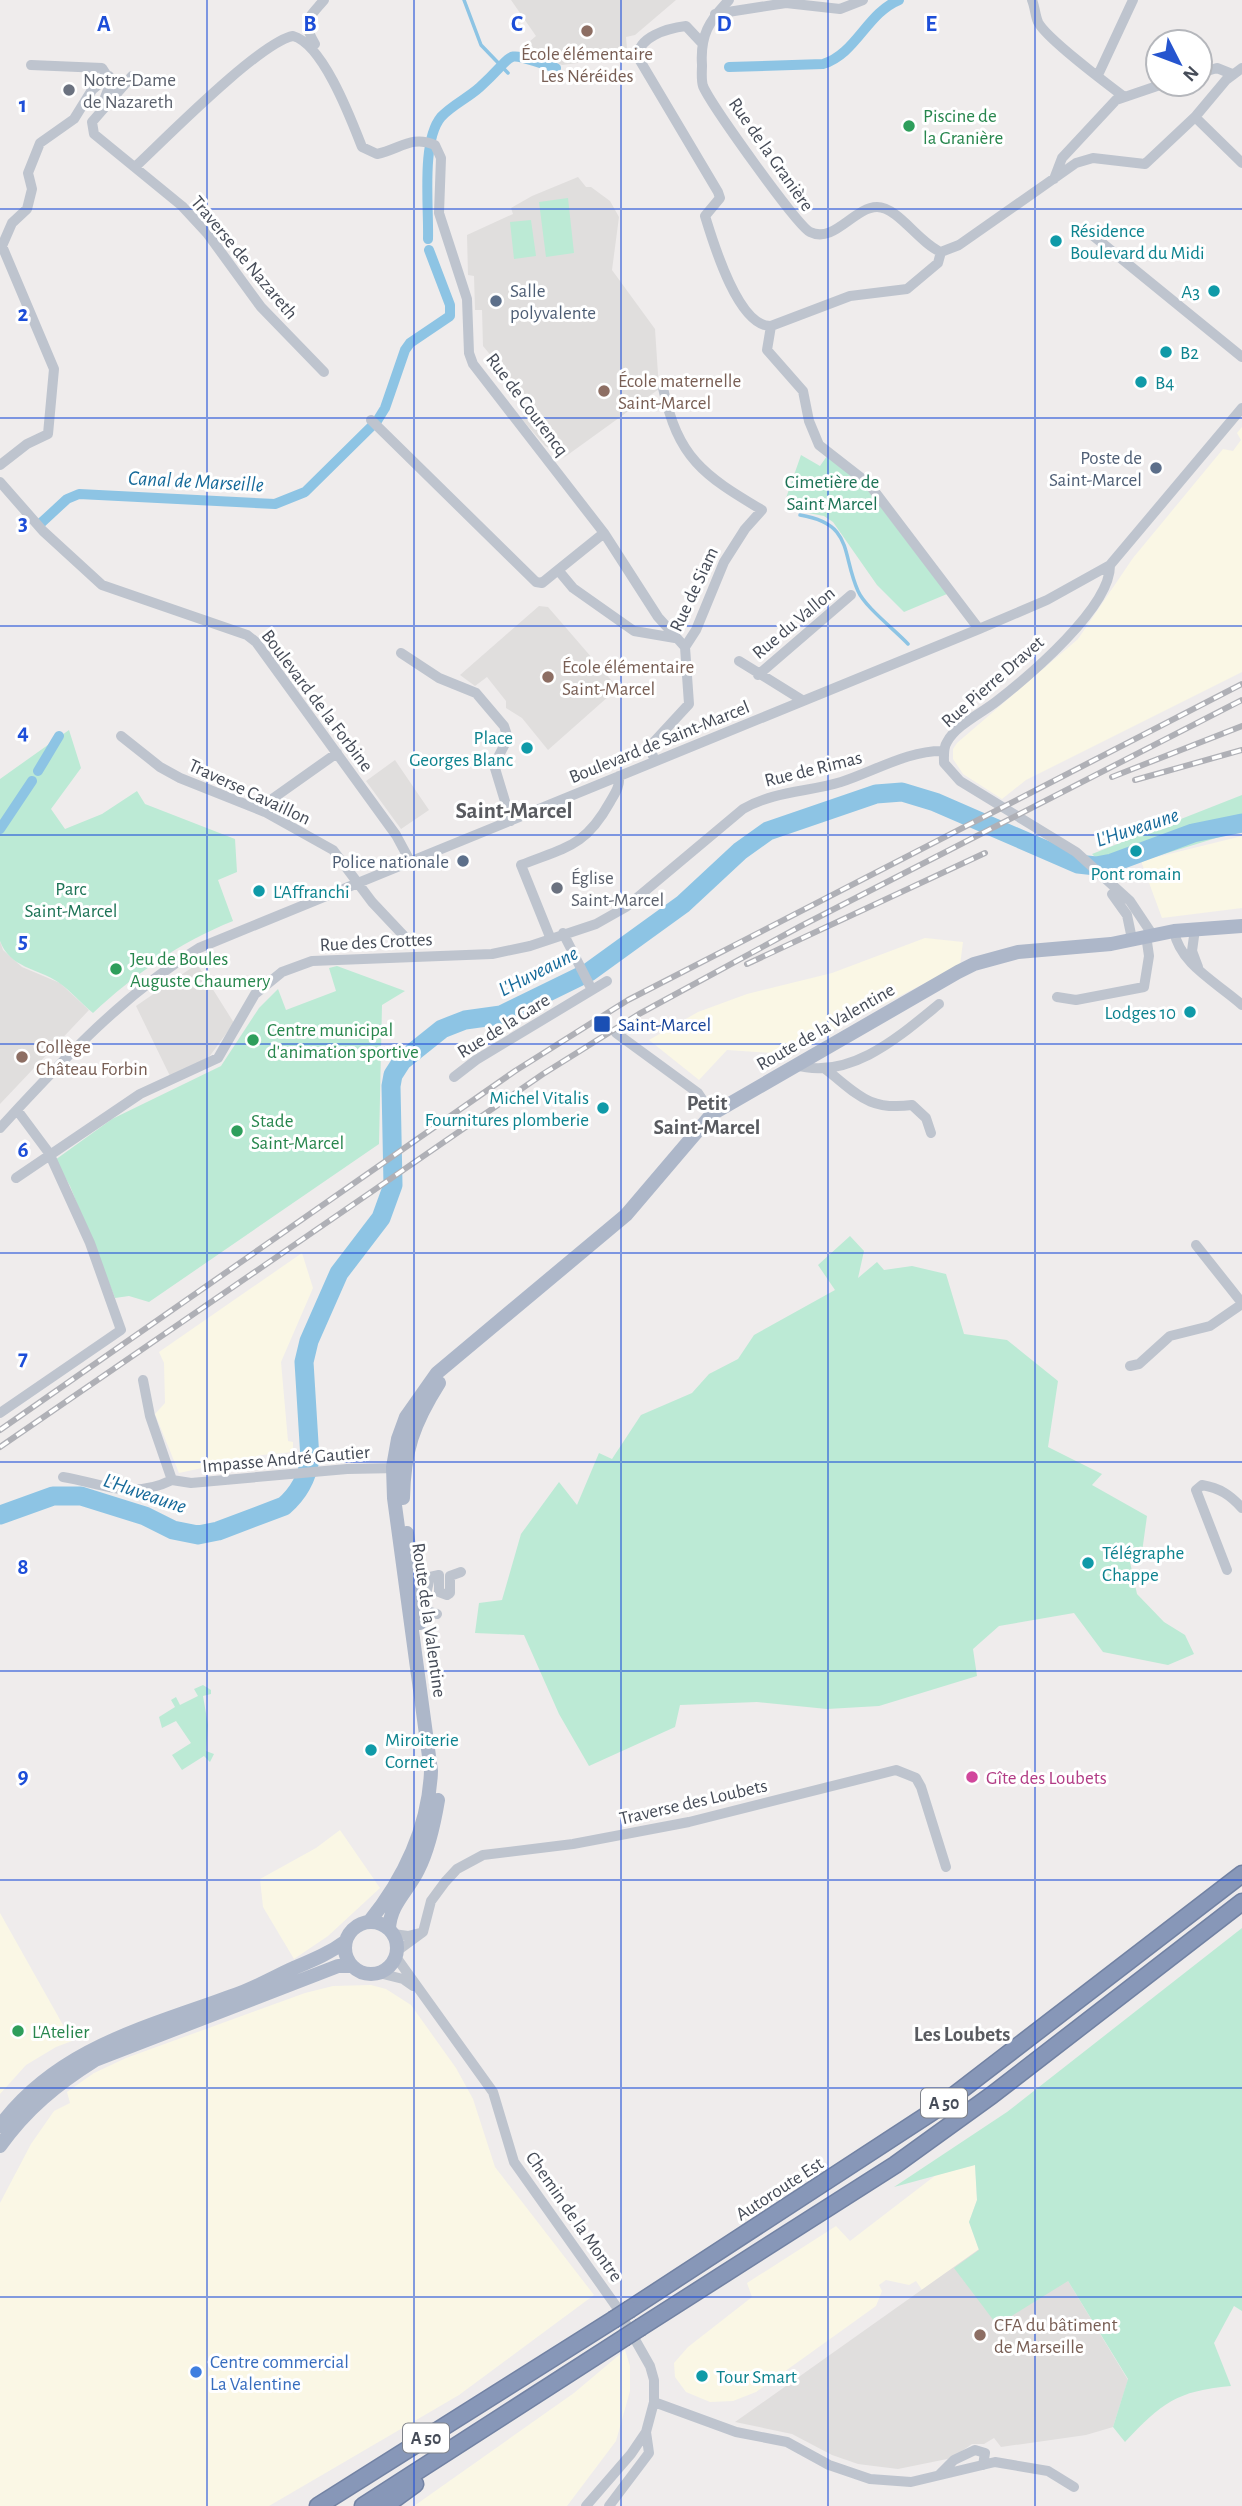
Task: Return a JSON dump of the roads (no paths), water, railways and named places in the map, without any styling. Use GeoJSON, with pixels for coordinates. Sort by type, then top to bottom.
{"type":"FeatureCollection","features":[{"type":"Feature","properties":{"kind":"highway","name":"Autoroute Est"},"geometry":{"type":"LineString","coordinates":[[318,2506],[630,2309],[935,2110],[1242,1874]]}},
{"type":"Feature","properties":{"kind":"highway","name":"A 50"},"geometry":{"type":"LineString","coordinates":[[363,2506],[895,2165],[992,2095],[1242,1902]]}},
{"type":"Feature","properties":{"kind":"highway"},"geometry":{"type":"LineString","coordinates":[[385,2506],[559,2381]]}},
{"type":"Feature","properties":{"kind":"main road","name":"Route de la Valentine"},"geometry":{"type":"LineString","coordinates":[[391,1931],[389,1916],[418,1871],[432,1832],[440,1774],[418,1608],[408,1562],[398,1468],[398,1439],[421,1393],[452,1358],[626,1215],[712,1114],[795,1065],[974,964],[1018,952],[1111,944],[1174,931],[1242,926]]}},
{"type":"Feature","properties":{"kind":"main road","name":"Route de la Valentine"},"geometry":{"type":"LineString","coordinates":[[369,1922],[402,1870],[421,1832],[428,1807],[431,1771],[405,1587],[408,1562]]}},
{"type":"Feature","properties":{"kind":"main road"},"geometry":{"type":"LineString","coordinates":[[405,1587],[418,1608]]}},
{"type":"Feature","properties":{"kind":"main road"},"geometry":{"type":"LineString","coordinates":[[402,1870],[407,1877],[407,1887]]}},
{"type":"Feature","properties":{"kind":"main road"},"geometry":{"type":"LineString","coordinates":[[0,2126],[34,2088],[77,2056],[149,2023],[244,1992],[329,1954],[346,1941],[355,1928],[369,1922],[391,1931],[397,1954],[379,1973],[364,1974],[352,1966],[345,1950],[346,1941]]}},
{"type":"Feature","properties":{"kind":"main road"},"geometry":{"type":"LineString","coordinates":[[0,2146],[35,2104],[59,2083],[95,2060],[338,1966],[352,1966]]}},
{"type":"Feature","properties":{"kind":"street"},"geometry":{"type":"LineString","coordinates":[[314,53],[316,45],[306,33],[307,23],[324,0]]}},
{"type":"Feature","properties":{"kind":"street","name":"Rue de la Granière"},"geometry":{"type":"LineString","coordinates":[[729,0],[715,14],[704,31],[701,42],[703,85],[790,213],[802,227],[815,234],[824,233],[873,207],[879,207],[892,212],[928,246],[941,252]]}},
{"type":"Feature","properties":{"kind":"street"},"geometry":{"type":"LineString","coordinates":[[715,14],[786,3],[818,4],[840,9],[863,0]]}},
{"type":"Feature","properties":{"kind":"street"},"geometry":{"type":"LineString","coordinates":[[1032,0],[1038,22],[1044,30],[1123,96]]}},
{"type":"Feature","properties":{"kind":"street"},"geometry":{"type":"LineString","coordinates":[[1098,75],[1133,0]]}},
{"type":"Feature","properties":{"kind":"street"},"geometry":{"type":"LineString","coordinates":[[701,42],[686,26],[671,27],[642,44],[637,51],[639,59],[718,192],[720,198],[705,216],[720,266],[738,298],[757,323],[771,326],[850,296],[907,289],[938,262],[941,252],[959,245],[1076,163],[1093,158],[1138,164],[1152,160],[1237,71]]}},
{"type":"Feature","properties":{"kind":"street"},"geometry":{"type":"LineString","coordinates":[[135,167],[212,94],[279,41],[293,36],[299,38],[314,53]]}},
{"type":"Feature","properties":{"kind":"street","name":"Rue de Courencq"},"geometry":{"type":"LineString","coordinates":[[314,53],[344,101],[362,146],[377,154],[411,140],[423,139],[435,145],[441,158],[439,213],[467,299],[469,353],[473,363],[604,533],[657,617],[685,647]]}},
{"type":"Feature","properties":{"kind":"street"},"geometry":{"type":"LineString","coordinates":[[31,65],[94,66],[109,76],[111,82],[104,100],[105,105]]}},
{"type":"Feature","properties":{"kind":"street"},"geometry":{"type":"LineString","coordinates":[[1214,69],[1237,71]]}},
{"type":"Feature","properties":{"kind":"street"},"geometry":{"type":"LineString","coordinates":[[0,465],[27,444],[48,434],[54,369],[2,246],[12,223],[27,209],[32,189],[28,173],[40,143],[75,119],[92,90],[109,76]]}},
{"type":"Feature","properties":{"kind":"street","name":"Traverse de Nazareth"},"geometry":{"type":"LineString","coordinates":[[132,76],[92,122],[94,134],[191,216],[255,295],[261,307],[324,372]]}},
{"type":"Feature","properties":{"kind":"street"},"geometry":{"type":"LineString","coordinates":[[1054,179],[1062,158],[1078,139],[1123,96],[1144,90]]}},
{"type":"Feature","properties":{"kind":"street"},"geometry":{"type":"LineString","coordinates":[[1195,117],[1242,163]]}},
{"type":"Feature","properties":{"kind":"street"},"geometry":{"type":"LineString","coordinates":[[1091,234],[1242,357]]}},
{"type":"Feature","properties":{"kind":"street"},"geometry":{"type":"LineString","coordinates":[[771,326],[767,350],[803,391],[815,439],[869,484],[978,629]]}},
{"type":"Feature","properties":{"kind":"street","name":"Rue de Siam"},"geometry":{"type":"LineString","coordinates":[[655,761],[651,751],[653,743],[689,704],[685,647],[696,630],[724,562],[745,529],[762,510],[705,474],[685,452],[671,421],[663,387]]}},
{"type":"Feature","properties":{"kind":"street","name":"Boulevard de Saint-Marcel"},"geometry":{"type":"LineString","coordinates":[[0,1128],[96,1026],[148,981],[226,935],[978,629],[1047,600],[1110,565],[1242,408]]}},
{"type":"Feature","properties":{"kind":"street"},"geometry":{"type":"LineString","coordinates":[[374,424],[536,582],[542,583],[604,533]]}},
{"type":"Feature","properties":{"kind":"street","name":"Boulevard de la Forbine"},"geometry":{"type":"LineString","coordinates":[[0,482],[43,531],[102,585],[251,637],[396,835],[410,862]]}},
{"type":"Feature","properties":{"kind":"street","name":"Rue Pierre Dravet"},"geometry":{"type":"LineString","coordinates":[[1110,565],[1107,584],[1072,635],[998,700],[953,734],[944,751],[944,763],[960,780],[1076,852],[1130,901],[1143,936]]}},
{"type":"Feature","properties":{"kind":"street"},"geometry":{"type":"LineString","coordinates":[[558,570],[573,588],[634,631],[675,638]]}},
{"type":"Feature","properties":{"kind":"street","name":"Rue du Vallon"},"geometry":{"type":"LineString","coordinates":[[758,675],[851,595]]}},
{"type":"Feature","properties":{"kind":"street"},"geometry":{"type":"LineString","coordinates":[[401,653],[439,678],[468,687],[504,726],[508,738],[494,765],[511,821]]}},
{"type":"Feature","properties":{"kind":"street"},"geometry":{"type":"LineString","coordinates":[[739,661],[802,700]]}},
{"type":"Feature","properties":{"kind":"street","name":"Traverse Cavaillon"},"geometry":{"type":"LineString","coordinates":[[121,736],[160,767],[180,778],[262,811],[333,850],[357,883],[404,936]]}},
{"type":"Feature","properties":{"kind":"street","name":"Rue de Rimas"},"geometry":{"type":"LineString","coordinates":[[563,933],[616,915],[743,809],[758,800],[841,782],[925,750],[944,751]]}},
{"type":"Feature","properties":{"kind":"street"},"geometry":{"type":"LineString","coordinates":[[262,811],[337,753]]}},
{"type":"Feature","properties":{"kind":"street"},"geometry":{"type":"LineString","coordinates":[[550,937],[522,865],[578,842],[592,832],[618,787],[619,776]]}},
{"type":"Feature","properties":{"kind":"street","name":"Rue Pierre Dravet"},"geometry":{"type":"LineString","coordinates":[[1103,878],[1108,890],[1143,936]]}},
{"type":"Feature","properties":{"kind":"street"},"geometry":{"type":"LineString","coordinates":[[1195,929],[1192,951],[1200,969]]}},
{"type":"Feature","properties":{"kind":"street"},"geometry":{"type":"LineString","coordinates":[[1174,931],[1176,942],[1186,960],[1242,1005]]}},
{"type":"Feature","properties":{"kind":"street"},"geometry":{"type":"LineString","coordinates":[[563,933],[591,988]]}},
{"type":"Feature","properties":{"kind":"street","name":"Rue des Crottes"},"geometry":{"type":"LineString","coordinates":[[16,1178],[48,1153],[140,1094],[218,1058],[256,994],[282,972],[312,961],[492,954],[530,946],[563,933]]}},
{"type":"Feature","properties":{"kind":"street"},"geometry":{"type":"LineString","coordinates":[[1057,997],[1076,1000],[1144,988],[1149,956],[1143,936]]}},
{"type":"Feature","properties":{"kind":"street","name":"Rue de la Gare"},"geometry":{"type":"LineString","coordinates":[[454,1077],[476,1060],[591,988],[607,981]]}},
{"type":"Feature","properties":{"kind":"street"},"geometry":{"type":"LineString","coordinates":[[795,1065],[811,1070],[824,1068],[881,1049],[939,1004]]}},
{"type":"Feature","properties":{"kind":"street"},"geometry":{"type":"LineString","coordinates":[[616,1033],[695,1091],[712,1114]]}},
{"type":"Feature","properties":{"kind":"street"},"geometry":{"type":"LineString","coordinates":[[824,1068],[853,1093],[873,1104],[887,1107],[912,1105],[926,1118],[932,1133]]}},
{"type":"Feature","properties":{"kind":"street"},"geometry":{"type":"LineString","coordinates":[[0,1413],[121,1330],[90,1243],[48,1153],[17,1110]]}},
{"type":"Feature","properties":{"kind":"street"},"geometry":{"type":"LineString","coordinates":[[1130,1366],[1139,1364],[1170,1336],[1210,1326],[1242,1303],[1196,1245]]}},
{"type":"Feature","properties":{"kind":"street"},"geometry":{"type":"LineString","coordinates":[[63,1477],[134,1492],[156,1488],[172,1480],[150,1416],[143,1380]]}},
{"type":"Feature","properties":{"kind":"street","name":"Impasse André Gautier"},"geometry":{"type":"LineString","coordinates":[[172,1480],[191,1483],[326,1471],[398,1468]]}},
{"type":"Feature","properties":{"kind":"street"},"geometry":{"type":"LineString","coordinates":[[1227,1570],[1196,1490],[1202,1485],[1215,1487],[1226,1492],[1242,1508]]}},
{"type":"Feature","properties":{"kind":"street"},"geometry":{"type":"LineString","coordinates":[[438,1614],[418,1608],[425,1598],[430,1577],[439,1575],[439,1592],[447,1595],[450,1593],[450,1576],[461,1572]]}},
{"type":"Feature","properties":{"kind":"street","name":"Traverse des Loubets"},"geometry":{"type":"LineString","coordinates":[[423,1932],[436,1893],[457,1869],[483,1855],[573,1844],[689,1822],[895,1770],[916,1778],[921,1787],[946,1867]]}},
{"type":"Feature","properties":{"kind":"street"},"geometry":{"type":"LineString","coordinates":[[391,1931],[408,1936],[423,1932]]}},
{"type":"Feature","properties":{"kind":"street"},"geometry":{"type":"LineString","coordinates":[[397,1954],[423,1932]]}},
{"type":"Feature","properties":{"kind":"street","name":"Chemin de la Montre"},"geometry":{"type":"LineString","coordinates":[[397,1954],[493,2092],[514,2162],[617,2306],[638,2343],[654,2380],[654,2402],[646,2432],[649,2453],[609,2506]]}},
{"type":"Feature","properties":{"kind":"street","name":"Chemin de la Montre"},"geometry":{"type":"LineString","coordinates":[[379,1973],[403,1979],[421,1992]]}},
{"type":"Feature","properties":{"kind":"street"},"geometry":{"type":"LineString","coordinates":[[654,2402],[736,2432],[787,2442],[829,2465],[870,2479],[897,2483],[995,2462],[1030,2467],[1058,2476],[1074,2487]]}},
{"type":"Feature","properties":{"kind":"street"},"geometry":{"type":"LineString","coordinates":[[586,2506],[646,2432]]}},
{"type":"Feature","properties":{"kind":"street"},"geometry":{"type":"LineString","coordinates":[[940,2474],[954,2460],[975,2450],[985,2453],[983,2465]]}},
{"type":"Feature","properties":{"kind":"waterway"},"geometry":{"type":"LineString","coordinates":[[464,0],[481,45],[508,73]]}},
{"type":"Feature","properties":{"kind":"waterway","name":"Canal de Marseille"},"geometry":{"type":"LineString","coordinates":[[729,67],[823,64],[844,52],[878,14],[899,0]]}},
{"type":"Feature","properties":{"kind":"waterway","name":"Canal de Marseille"},"geometry":{"type":"LineString","coordinates":[[428,239],[428,158],[435,128],[441,117],[512,57],[526,58],[556,68]]}},
{"type":"Feature","properties":{"kind":"waterway","name":"Canal de Marseille"},"geometry":{"type":"LineString","coordinates":[[41,523],[67,499],[79,494],[275,504],[305,492],[377,421],[385,408],[405,350],[410,343],[450,316],[450,305],[429,250]]}},
{"type":"Feature","properties":{"kind":"waterway"},"geometry":{"type":"LineString","coordinates":[[800,515],[817,519],[838,533],[858,591],[873,611],[908,644]]}},
{"type":"Feature","properties":{"kind":"waterway","name":"Canal de Marseille"},"geometry":{"type":"LineString","coordinates":[[38,771],[59,736]]}},
{"type":"Feature","properties":{"kind":"waterway","name":"Canal de Marseille"},"geometry":{"type":"LineString","coordinates":[[0,829],[32,781]]}},
{"type":"Feature","properties":{"kind":"waterway","name":"L'Huveaune"},"geometry":{"type":"LineString","coordinates":[[0,1515],[53,1496],[81,1496],[145,1516],[173,1530],[198,1535],[218,1531],[284,1506],[302,1485],[310,1459],[304,1362],[309,1341],[339,1273],[381,1218],[393,1185],[391,1086],[393,1075],[402,1061],[442,1029],[465,1020],[501,1015],[589,972],[683,904],[740,851],[768,831],[876,794],[902,792],[935,802],[1078,864],[1096,866],[1112,863],[1193,833],[1242,823]]}},
{"type":"Feature","properties":{"kind":"railway"},"geometry":{"type":"LineString","coordinates":[[0,1430],[515,1071],[628,1000],[1242,684]]}},
{"type":"Feature","properties":{"kind":"railway"},"geometry":{"type":"LineString","coordinates":[[0,1447],[543,1074],[639,1014],[801,926],[1242,700]]}},
{"type":"Feature","properties":{"kind":"railway"},"geometry":{"type":"LineString","coordinates":[[1112,777],[1242,726]]}},
{"type":"Feature","properties":{"kind":"railway"},"geometry":{"type":"LineString","coordinates":[[1135,780],[1242,750]]}},
{"type":"Feature","properties":{"kind":"railway"},"geometry":{"type":"LineString","coordinates":[[747,964],[985,853]]}},
{"type":"Feature","properties":{"kind":"place","name":"École élémentaire Les Néréides"},"geometry":{"type":"Point","coordinates":[587,31]}},
{"type":"Feature","properties":{"kind":"place","name":"Notre-Dame de Nazareth"},"geometry":{"type":"Point","coordinates":[69,90]}},
{"type":"Feature","properties":{"kind":"place","name":"Piscine de la Granière"},"geometry":{"type":"Point","coordinates":[909,126]}},
{"type":"Feature","properties":{"kind":"place","name":"Résidence Boulevard du Midi"},"geometry":{"type":"Point","coordinates":[1056,241]}},
{"type":"Feature","properties":{"kind":"place","name":"A3"},"geometry":{"type":"Point","coordinates":[1214,291]}},
{"type":"Feature","properties":{"kind":"place","name":"Salle polyvalente"},"geometry":{"type":"Point","coordinates":[496,301]}},
{"type":"Feature","properties":{"kind":"place","name":"B2"},"geometry":{"type":"Point","coordinates":[1166,352]}},
{"type":"Feature","properties":{"kind":"place","name":"B4"},"geometry":{"type":"Point","coordinates":[1141,382]}},
{"type":"Feature","properties":{"kind":"place","name":"École maternelle Saint-Marcel"},"geometry":{"type":"Point","coordinates":[604,391]}},
{"type":"Feature","properties":{"kind":"place","name":"Poste de Saint-Marcel"},"geometry":{"type":"Point","coordinates":[1156,468]}},
{"type":"Feature","properties":{"kind":"place","name":"École élémentaire Saint-Marcel"},"geometry":{"type":"Point","coordinates":[548,677]}},
{"type":"Feature","properties":{"kind":"place","name":"Place Georges Blanc"},"geometry":{"type":"Point","coordinates":[527,748]}},
{"type":"Feature","properties":{"kind":"place","name":"Pont romain"},"geometry":{"type":"Point","coordinates":[1136,851]}},
{"type":"Feature","properties":{"kind":"place","name":"Police nationale"},"geometry":{"type":"Point","coordinates":[463,861]}},
{"type":"Feature","properties":{"kind":"place","name":"Église Saint-Marcel"},"geometry":{"type":"Point","coordinates":[557,888]}},
{"type":"Feature","properties":{"kind":"place","name":"L'Affranchi"},"geometry":{"type":"Point","coordinates":[259,891]}},
{"type":"Feature","properties":{"kind":"place","name":"Jeu de Boules Auguste Chaumery"},"geometry":{"type":"Point","coordinates":[116,969]}},
{"type":"Feature","properties":{"kind":"place","name":"Lodges 10"},"geometry":{"type":"Point","coordinates":[1190,1012]}},
{"type":"Feature","properties":{"kind":"place","name":"Saint-Marcel"},"geometry":{"type":"Point","coordinates":[602,1024]}},
{"type":"Feature","properties":{"kind":"place","name":"Centre municipal d'animation sportive"},"geometry":{"type":"Point","coordinates":[253,1040]}},
{"type":"Feature","properties":{"kind":"place","name":"Collège Château Forbin"},"geometry":{"type":"Point","coordinates":[22,1057]}},
{"type":"Feature","properties":{"kind":"place","name":"Michel Vitalis Fournitures plomberie"},"geometry":{"type":"Point","coordinates":[603,1108]}},
{"type":"Feature","properties":{"kind":"place","name":"Stade Saint-Marcel"},"geometry":{"type":"Point","coordinates":[237,1131]}},
{"type":"Feature","properties":{"kind":"place","name":"Télégraphe Chappe"},"geometry":{"type":"Point","coordinates":[1088,1563]}},
{"type":"Feature","properties":{"kind":"place","name":"Miroiterie Cornet"},"geometry":{"type":"Point","coordinates":[371,1750]}},
{"type":"Feature","properties":{"kind":"place","name":"Gîte des Loubets"},"geometry":{"type":"Point","coordinates":[972,1777]}},
{"type":"Feature","properties":{"kind":"place","name":"L'Atelier"},"geometry":{"type":"Point","coordinates":[18,2031]}},
{"type":"Feature","properties":{"kind":"place","name":"CFA du bâtiment de Marseille"},"geometry":{"type":"Point","coordinates":[980,2335]}},
{"type":"Feature","properties":{"kind":"place","name":"Centre commercial La Valentine"},"geometry":{"type":"Point","coordinates":[196,2372]}},
{"type":"Feature","properties":{"kind":"place","name":"Tour Smart"},"geometry":{"type":"Point","coordinates":[702,2376]}},
{"type":"Feature","properties":{"kind":"district","name":"Saint-Marcel"},"geometry":{"type":"Point","coordinates":[514,810]}},
{"type":"Feature","properties":{"kind":"district","name":"Petit Saint-Marcel"},"geometry":{"type":"Point","coordinates":[707,1115]}},
{"type":"Feature","properties":{"kind":"district","name":"Les Loubets"},"geometry":{"type":"Point","coordinates":[962,2034]}},
{"type":"Feature","properties":{"kind":"park label","name":"Cimetière de Saint Marcel"},"geometry":{"type":"Point","coordinates":[832,492]}},
{"type":"Feature","properties":{"kind":"park label","name":"Parc Saint-Marcel"},"geometry":{"type":"Point","coordinates":[71,899]}}]}
